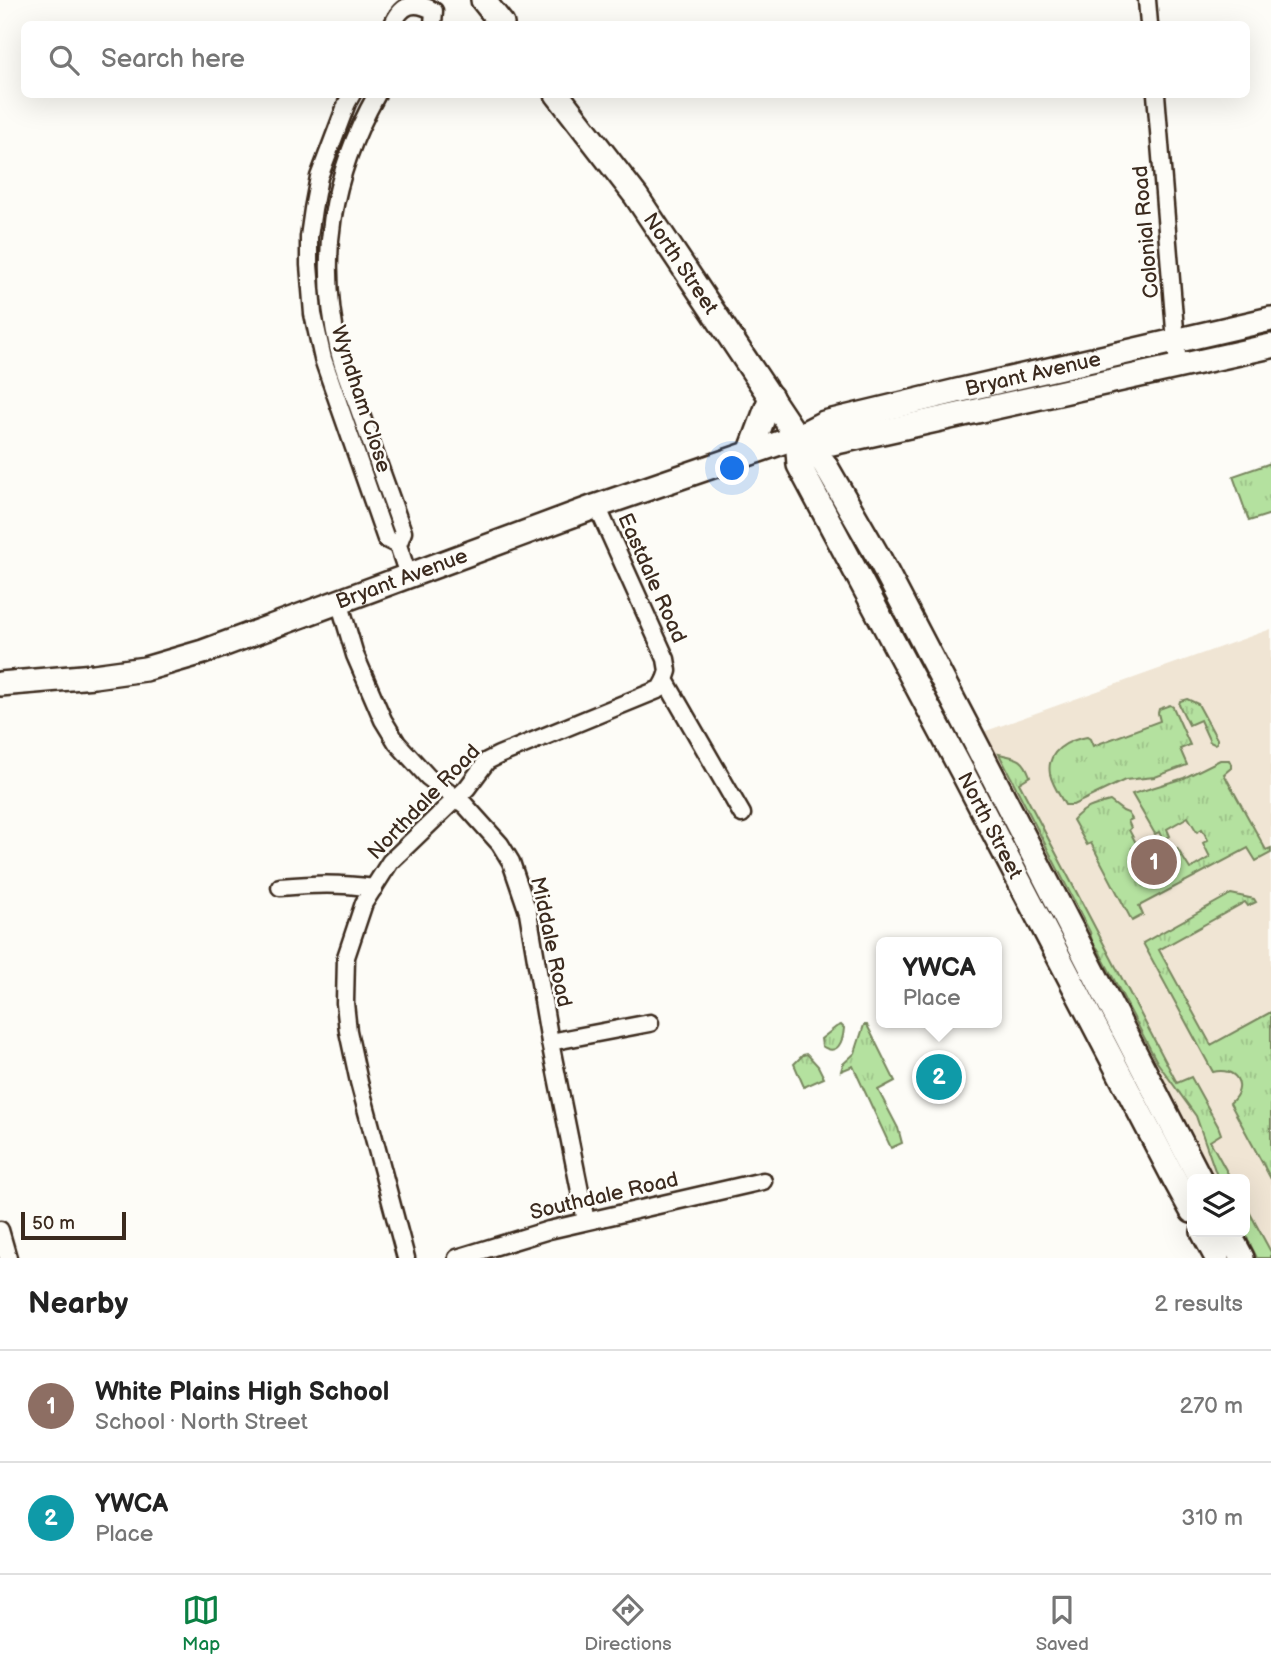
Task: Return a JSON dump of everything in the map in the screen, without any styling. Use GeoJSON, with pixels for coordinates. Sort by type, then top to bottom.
{"type":"FeatureCollection","features":[{"type":"Feature","properties":{"kind":"main road"},"geometry":{"type":"LineString","coordinates":[[483,0],[500,21]]}},
{"type":"Feature","properties":{"kind":"main road","name":"North Street"},"geometry":{"type":"LineString","coordinates":[[560,98],[636,196],[797,437],[824,463],[880,560],[1197,1174]]}},
{"type":"Feature","properties":{"kind":"main road","name":"Bryant Avenue"},"geometry":{"type":"LineString","coordinates":[[0,684],[145,669],[203,652],[597,506],[797,437],[824,423],[1271,319]]}},
{"type":"Feature","properties":{"kind":"main road","name":"Bryant Avenue"},"geometry":{"type":"LineString","coordinates":[[797,437],[832,443],[1271,346]]}},
{"type":"Feature","properties":{"kind":"main road"},"geometry":{"type":"LineString","coordinates":[[750,453],[771,397]]}},
{"type":"Feature","properties":{"kind":"main road","name":"North Street"},"geometry":{"type":"LineString","coordinates":[[797,437],[799,465],[1187,1202]]}},
{"type":"Feature","properties":{"kind":"main road"},"geometry":{"type":"LineString","coordinates":[[1206,1237],[1217,1258]]}},
{"type":"Feature","properties":{"kind":"main road"},"geometry":{"type":"LineString","coordinates":[[1231,1237],[1242,1258]]}},
{"type":"Feature","properties":{"kind":"street"},"geometry":{"type":"LineString","coordinates":[[1147,0],[1149,21]]}},
{"type":"Feature","properties":{"kind":"street"},"geometry":{"type":"LineString","coordinates":[[394,21],[406,4],[419,2],[434,3],[433,21]]}},
{"type":"Feature","properties":{"kind":"street","name":"Wyndham Close"},"geometry":{"type":"LineString","coordinates":[[350,98],[319,177],[309,237],[313,314],[323,359],[386,539],[398,545]]}},
{"type":"Feature","properties":{"kind":"street","name":"Wyndham Close"},"geometry":{"type":"LineString","coordinates":[[375,98],[360,124],[339,182],[332,213],[329,268],[332,317],[339,354],[403,532],[398,545],[408,575]]}},
{"type":"Feature","properties":{"kind":"street","name":"Colonial Road"},"geometry":{"type":"LineString","coordinates":[[1156,98],[1178,367]]}},
{"type":"Feature","properties":{"kind":"street"},"geometry":{"type":"LineString","coordinates":[[319,177],[339,182]]}},
{"type":"Feature","properties":{"kind":"street"},"geometry":{"type":"LineString","coordinates":[[323,359],[339,354]]}},
{"type":"Feature","properties":{"kind":"street","name":"Eastdale Road"},"geometry":{"type":"LineString","coordinates":[[597,506],[666,659],[668,671],[665,680],[742,814]]}},
{"type":"Feature","properties":{"kind":"street","name":"Middale Road"},"geometry":{"type":"LineString","coordinates":[[339,601],[355,654],[383,720],[397,743],[428,777],[465,805],[500,844],[511,862],[528,912],[550,1042],[586,1221]]}},
{"type":"Feature","properties":{"kind":"street","name":"Northdale Road"},"geometry":{"type":"LineString","coordinates":[[406,1258],[348,1031],[345,1003],[346,957],[364,903],[390,862],[467,788],[487,761],[660,689],[665,680]]}},
{"type":"Feature","properties":{"kind":"street"},"geometry":{"type":"LineString","coordinates":[[280,887],[322,883],[373,888]]}},
{"type":"Feature","properties":{"kind":"street"},"geometry":{"type":"LineString","coordinates":[[550,1042],[650,1023]]}},
{"type":"Feature","properties":{"kind":"street","name":"Southdale Road"},"geometry":{"type":"LineString","coordinates":[[457,1258],[549,1230],[763,1181]]}},
{"type":"Feature","properties":{"kind":"street"},"geometry":{"type":"LineString","coordinates":[[0,1230],[8,1258]]}},
{"type":"Feature","properties":{"kind":"shaded area"},"geometry":{"type":"Polygon","coordinates":[[[1271,629],[1271,1258],[1242,1258],[1231,1237],[1250,1237],[1250,1174],[1197,1174],[972,736],[1271,629]]]}},
{"type":"Feature","properties":{"kind":"green space"},"geometry":{"type":"Polygon","coordinates":[[[1271,463],[1271,514],[1249,521],[1233,476],[1271,463]]]}},
{"type":"Feature","properties":{"kind":"green space"},"geometry":{"type":"Polygon","coordinates":[[[1187,699],[1198,704],[1217,743],[1210,742],[1200,720],[1189,725],[1179,705],[1180,701],[1187,699]]]}},
{"type":"Feature","properties":{"kind":"green space"},"geometry":{"type":"Polygon","coordinates":[[[1170,705],[1190,745],[1180,749],[1187,765],[1155,777],[1125,780],[1073,805],[1065,805],[1050,774],[1051,759],[1060,748],[1087,737],[1093,746],[1160,721],[1159,709],[1170,705]]]}},
{"type":"Feature","properties":{"kind":"green space"},"geometry":{"type":"Polygon","coordinates":[[[999,754],[1019,759],[1025,765],[1030,776],[1019,783],[1177,1083],[1191,1077],[1218,1126],[1221,1134],[1210,1141],[1228,1174],[1216,1174],[1196,1116],[1157,1062],[1092,941],[1090,932],[999,754]]]}},
{"type":"Feature","properties":{"kind":"green space"},"geometry":{"type":"Polygon","coordinates":[[[1220,760],[1229,760],[1231,768],[1224,774],[1266,850],[1271,848],[1271,853],[1256,861],[1248,848],[1139,906],[1143,915],[1132,921],[1091,843],[1087,845],[1073,820],[1085,810],[1110,801],[1128,813],[1132,819],[1128,821],[1131,828],[1129,830],[1137,845],[1132,848],[1148,877],[1153,875],[1158,883],[1173,874],[1163,856],[1177,848],[1190,869],[1210,857],[1203,843],[1208,840],[1202,829],[1197,832],[1188,817],[1167,829],[1170,836],[1163,840],[1159,832],[1155,834],[1132,794],[1184,778],[1220,760]]]}},
{"type":"Feature","properties":{"kind":"green space"},"geometry":{"type":"Polygon","coordinates":[[[1231,894],[1254,899],[1256,902],[1248,906],[1245,902],[1159,950],[1211,1045],[1271,1012],[1271,1179],[1230,1103],[1239,1091],[1237,1079],[1228,1072],[1213,1072],[1143,943],[1231,894]]]}},
{"type":"Feature","properties":{"kind":"green space"},"geometry":{"type":"Polygon","coordinates":[[[841,1025],[844,1028],[839,1046],[832,1050],[822,1046],[821,1039],[841,1025]]]}},
{"type":"Feature","properties":{"kind":"green space"},"geometry":{"type":"Polygon","coordinates":[[[864,1025],[867,1025],[895,1081],[878,1090],[898,1128],[902,1143],[891,1148],[853,1066],[841,1071],[843,1064],[855,1053],[864,1025]]]}},
{"type":"Feature","properties":{"kind":"green space"},"geometry":{"type":"Polygon","coordinates":[[[807,1054],[824,1078],[804,1087],[794,1064],[807,1054]]]}},
{"type":"Feature","properties":{"kind":"green space"},"geometry":{"type":"Polygon","coordinates":[[[1250,1213],[1271,1252],[1271,1258],[1257,1258],[1246,1237],[1250,1237],[1250,1213]]]}},
{"type":"Feature","properties":{"kind":"place","name":"White Plains High School"},"geometry":{"type":"Point","coordinates":[1154,862]}},
{"type":"Feature","properties":{"kind":"place","name":"YWCA"},"geometry":{"type":"Point","coordinates":[939,1077]}}]}
